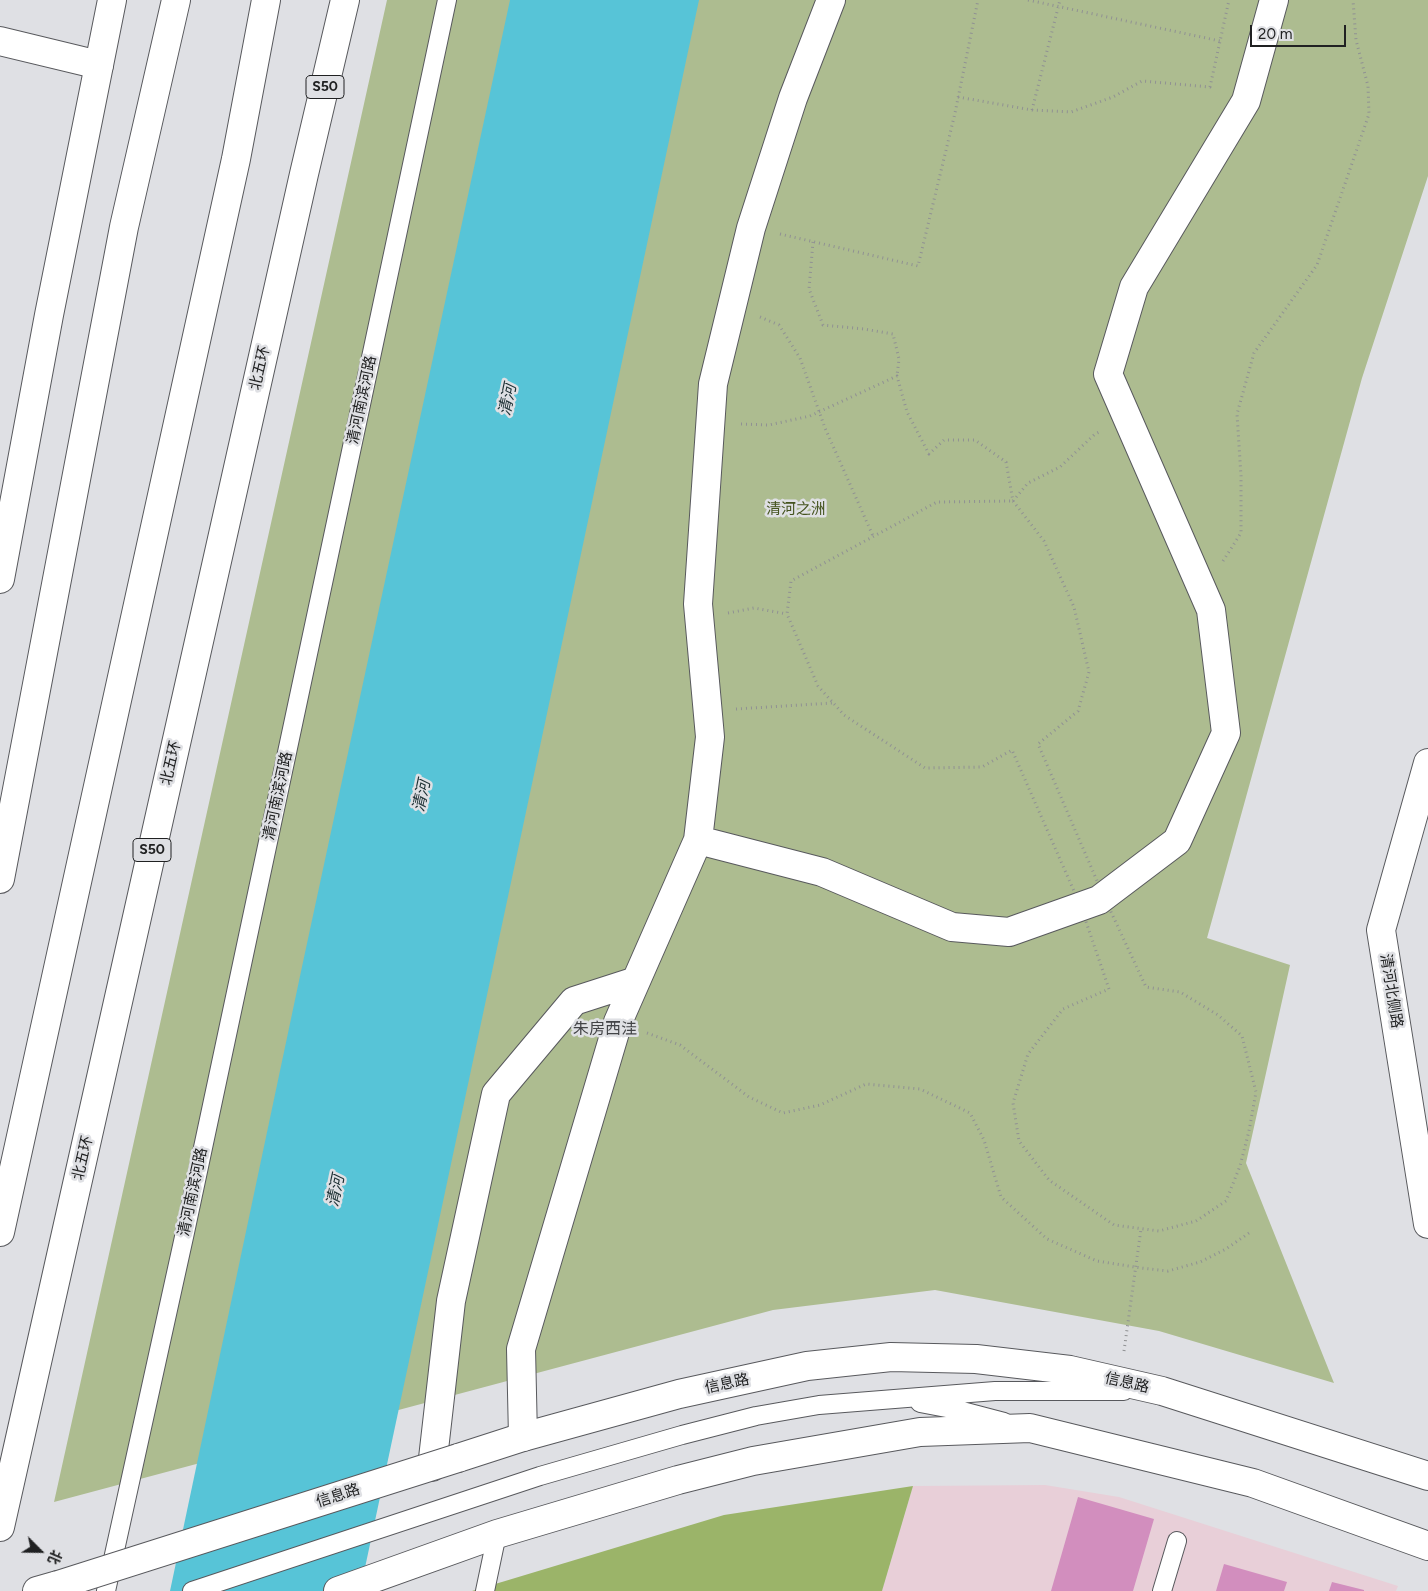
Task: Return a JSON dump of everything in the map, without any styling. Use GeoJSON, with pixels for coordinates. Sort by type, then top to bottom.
{"type":"FeatureCollection","features":[{"type":"Feature","properties":{"kind":"main road"},"geometry":{"type":"LineString","coordinates":[[0,579],[49,315],[112,0]]}},
{"type":"Feature","properties":{"kind":"main road"},"geometry":{"type":"LineString","coordinates":[[0,879],[124,227],[176,0]]}},
{"type":"Feature","properties":{"kind":"main road"},"geometry":{"type":"LineString","coordinates":[[0,1232],[236,159],[266,0]]}},
{"type":"Feature","properties":{"kind":"main road","name":"北五环"},"geometry":{"type":"LineString","coordinates":[[0,1527],[304,174],[345,0]]}},
{"type":"Feature","properties":{"kind":"main road"},"geometry":{"type":"LineString","coordinates":[[523,1437],[521,1349],[618,1022],[698,840],[710,737],[698,604],[713,384],[751,228],[793,98],[831,0]]}},
{"type":"Feature","properties":{"kind":"main road"},"geometry":{"type":"LineString","coordinates":[[698,840],[822,872],[952,927],[1009,932],[1093,902],[1176,841],[1226,733],[1211,610],[1108,374],[1134,287],[1246,101],[1274,0]]}},
{"type":"Feature","properties":{"kind":"main road"},"geometry":{"type":"LineString","coordinates":[[0,41],[99,65]]}},
{"type":"Feature","properties":{"kind":"main road","name":"清河北侧路"},"geometry":{"type":"LineString","coordinates":[[1428,763],[1382,930],[1428,1224]]}},
{"type":"Feature","properties":{"kind":"main road"},"geometry":{"type":"LineString","coordinates":[[432,1466],[451,1301],[496,1094],[574,1001],[636,981]]}},
{"type":"Feature","properties":{"kind":"main road","name":"信息路"},"geometry":{"type":"LineString","coordinates":[[47,1588],[523,1437],[679,1394],[798,1368],[891,1357],[976,1358],[1070,1370],[1162,1391],[1428,1476]]}},
{"type":"Feature","properties":{"kind":"main road"},"geometry":{"type":"LineString","coordinates":[[338,1591],[497,1534],[678,1480],[754,1461],[920,1432],[1030,1428],[1253,1483],[1428,1546]]}},
{"type":"Feature","properties":{"kind":"lane","name":"清河南滨河路"},"geometry":{"type":"LineString","coordinates":[[106,1591],[186,1228],[447,0]]}},
{"type":"Feature","properties":{"kind":"lane"},"geometry":{"type":"LineString","coordinates":[[192,1591],[540,1476],[663,1440],[756,1416],[819,1405],[995,1391],[1162,1391]]}},
{"type":"Feature","properties":{"kind":"lane"},"geometry":{"type":"LineString","coordinates":[[895,1398],[962,1411],[1030,1428]]}},
{"type":"Feature","properties":{"kind":"lane"},"geometry":{"type":"LineString","coordinates":[[485,1591],[497,1534]]}},
{"type":"Feature","properties":{"kind":"lane"},"geometry":{"type":"LineString","coordinates":[[1162,1591],[1177,1542]]}},
{"type":"Feature","properties":{"kind":"path"},"geometry":{"type":"LineString","coordinates":[[751,228],[918,266],[958,97],[978,0]]}},
{"type":"Feature","properties":{"kind":"path"},"geometry":{"type":"LineString","coordinates":[[1028,0],[1220,41]]}},
{"type":"Feature","properties":{"kind":"path"},"geometry":{"type":"LineString","coordinates":[[1032,110],[1060,0]]}},
{"type":"Feature","properties":{"kind":"path"},"geometry":{"type":"LineString","coordinates":[[958,97],[1032,110],[1071,112],[1113,97],[1142,81],[1210,87],[1229,0]]}},
{"type":"Feature","properties":{"kind":"path"},"geometry":{"type":"LineString","coordinates":[[1202,589],[1214,576],[1241,533],[1241,476],[1237,414],[1254,353],[1317,265],[1369,114],[1368,86],[1356,40],[1353,0]]}},
{"type":"Feature","properties":{"kind":"path"},"geometry":{"type":"LineString","coordinates":[[813,242],[809,289],[823,325],[893,334],[899,359],[897,376],[907,412],[929,454],[944,440],[976,440],[1006,462],[1013,501],[1044,541],[1074,607],[1089,672],[1078,711],[1038,744],[1093,902],[1109,989],[1064,1010],[1028,1054],[1013,1103],[1019,1141],[1049,1180],[1114,1225],[1159,1231],[1196,1221],[1226,1201],[1240,1166],[1256,1092],[1242,1036],[1218,1015],[1180,992],[1146,987],[1093,902],[1012,750],[982,767],[925,768],[844,715],[818,686],[787,614],[791,581],[937,502],[1013,501],[1028,483],[1060,467],[1095,434],[1126,416]]}},
{"type":"Feature","properties":{"kind":"path"},"geometry":{"type":"LineString","coordinates":[[732,304],[779,325],[800,358],[848,482],[873,536]]}},
{"type":"Feature","properties":{"kind":"path"},"geometry":{"type":"LineString","coordinates":[[711,423],[769,425],[810,416],[897,376]]}},
{"type":"Feature","properties":{"kind":"path"},"geometry":{"type":"LineString","coordinates":[[699,618],[754,608],[787,614]]}},
{"type":"Feature","properties":{"kind":"path"},"geometry":{"type":"LineString","coordinates":[[708,717],[737,709],[833,702]]}},
{"type":"Feature","properties":{"kind":"path"},"geometry":{"type":"LineString","coordinates":[[618,1022],[680,1045],[749,1096],[783,1113],[820,1106],[866,1084],[920,1088],[970,1113],[984,1140],[1001,1197],[1047,1240],[1097,1261],[1135,1268],[1168,1271],[1200,1262],[1226,1250],[1249,1233]]}},
{"type":"Feature","properties":{"kind":"path"},"geometry":{"type":"LineString","coordinates":[[1118,1381],[1127,1332],[1141,1228]]}},
{"type":"Feature","properties":{"kind":"shaded area"},"geometry":{"type":"Polygon","coordinates":[[[1045,1485],[1119,1497],[1398,1586],[1396,1591],[882,1591],[913,1486],[1045,1485]]]}},
{"type":"Feature","properties":{"kind":"green space","name":"清河之洲"},"geometry":{"type":"Polygon","coordinates":[[[387,0],[1428,0],[1428,176],[1362,378],[1207,938],[1290,965],[1246,1163],[1334,1383],[1159,1331],[935,1290],[773,1310],[54,1502],[387,0]]]}},
{"type":"Feature","properties":{"kind":"green space"},"geometry":{"type":"Polygon","coordinates":[[[913,1486],[882,1591],[472,1591],[724,1515],[913,1486]]]}},
{"type":"Feature","properties":{"kind":"water","name":"清河"},"geometry":{"type":"Polygon","coordinates":[[[510,0],[699,0],[360,1591],[170,1591],[303,962],[510,0]]]}},
{"type":"Feature","properties":{"kind":"building"},"geometry":{"type":"Polygon","coordinates":[[[1078,1497],[1154,1519],[1133,1591],[1051,1591],[1078,1497]]]}},
{"type":"Feature","properties":{"kind":"building"},"geometry":{"type":"Polygon","coordinates":[[[1224,1564],[1287,1582],[1284,1591],[1216,1591],[1224,1564]]]}},
{"type":"Feature","properties":{"kind":"building"},"geometry":{"type":"Polygon","coordinates":[[[1332,1582],[1364,1590],[1364,1591],[1329,1591],[1332,1582]]]}},
{"type":"Feature","properties":{"kind":"district","name":"朱房西洼"},"geometry":{"type":"Point","coordinates":[605,1029]}}]}
